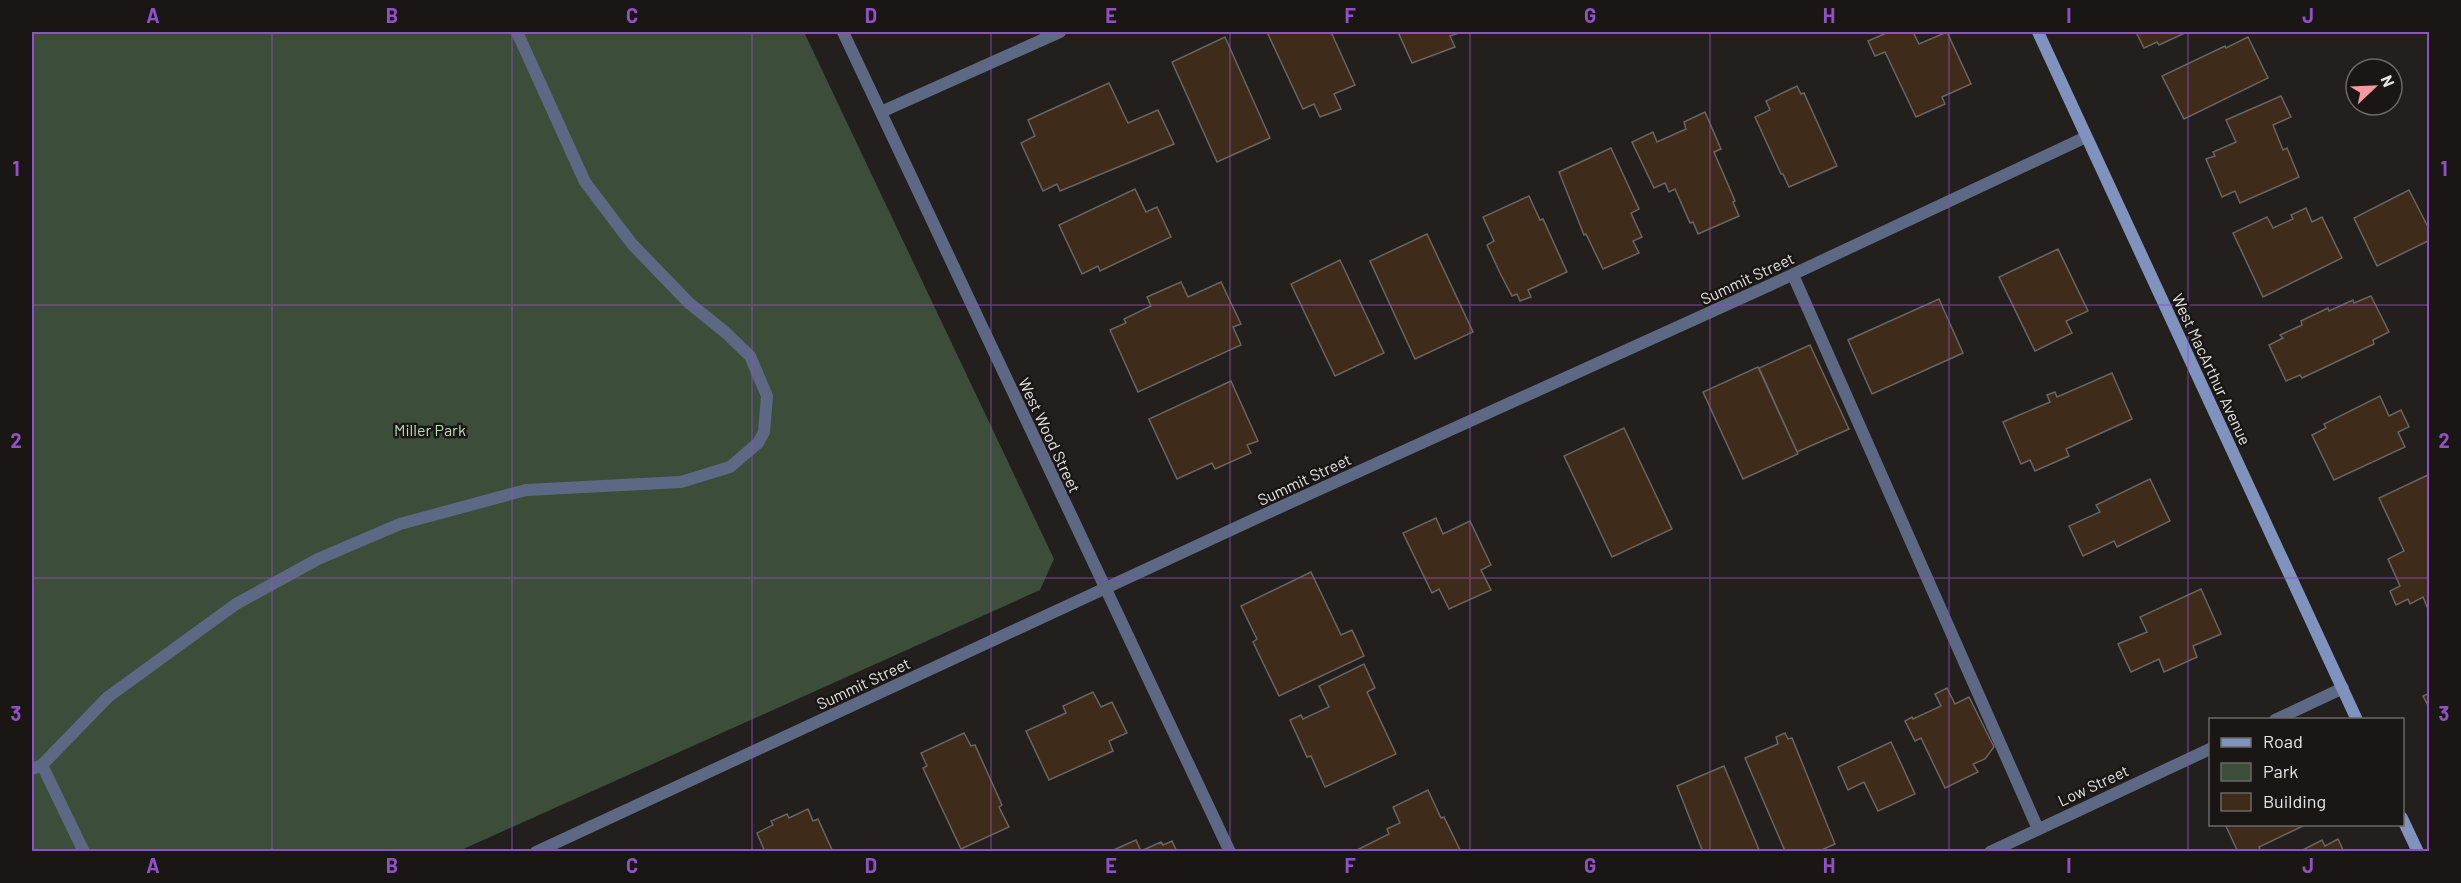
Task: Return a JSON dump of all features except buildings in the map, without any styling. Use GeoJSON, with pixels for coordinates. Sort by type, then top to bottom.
{"type":"FeatureCollection","features":[{"type":"Feature","properties":{"kind":"main road","name":"West MacArthur Avenue"},"geometry":{"type":"LineString","coordinates":[[2038,32],[2356,718]]}},
{"type":"Feature","properties":{"kind":"main road"},"geometry":{"type":"LineString","coordinates":[[2404,820],[2418,852]]}},
{"type":"Feature","properties":{"kind":"street"},"geometry":{"type":"LineString","coordinates":[[84,852],[37,767],[108,697],[236,604],[318,559],[400,524],[526,490],[681,482],[730,467],[758,443],[764,432],[767,396],[750,356],[689,303],[632,244],[585,182],[517,32]]}},
{"type":"Feature","properties":{"kind":"street","name":"West Wood Street"},"geometry":{"type":"LineString","coordinates":[[843,32],[1230,852]]}},
{"type":"Feature","properties":{"kind":"street"},"geometry":{"type":"LineString","coordinates":[[881,112],[1060,32]]}},
{"type":"Feature","properties":{"kind":"street","name":"Summit Street"},"geometry":{"type":"LineString","coordinates":[[536,852],[1106,590],[1287,504],[1793,275],[2086,137]]}},
{"type":"Feature","properties":{"kind":"street"},"geometry":{"type":"LineString","coordinates":[[1793,275],[2038,829]]}},
{"type":"Feature","properties":{"kind":"street"},"geometry":{"type":"LineString","coordinates":[[2279,718],[2343,688]]}},
{"type":"Feature","properties":{"kind":"street","name":"Low Street"},"geometry":{"type":"LineString","coordinates":[[1990,852],[2209,750]]}},
{"type":"Feature","properties":{"kind":"green space","name":"Miller Park"},"geometry":{"type":"Polygon","coordinates":[[[32,32],[804,32],[1054,559],[1040,590],[459,851],[32,851],[32,32]]]}}]}
